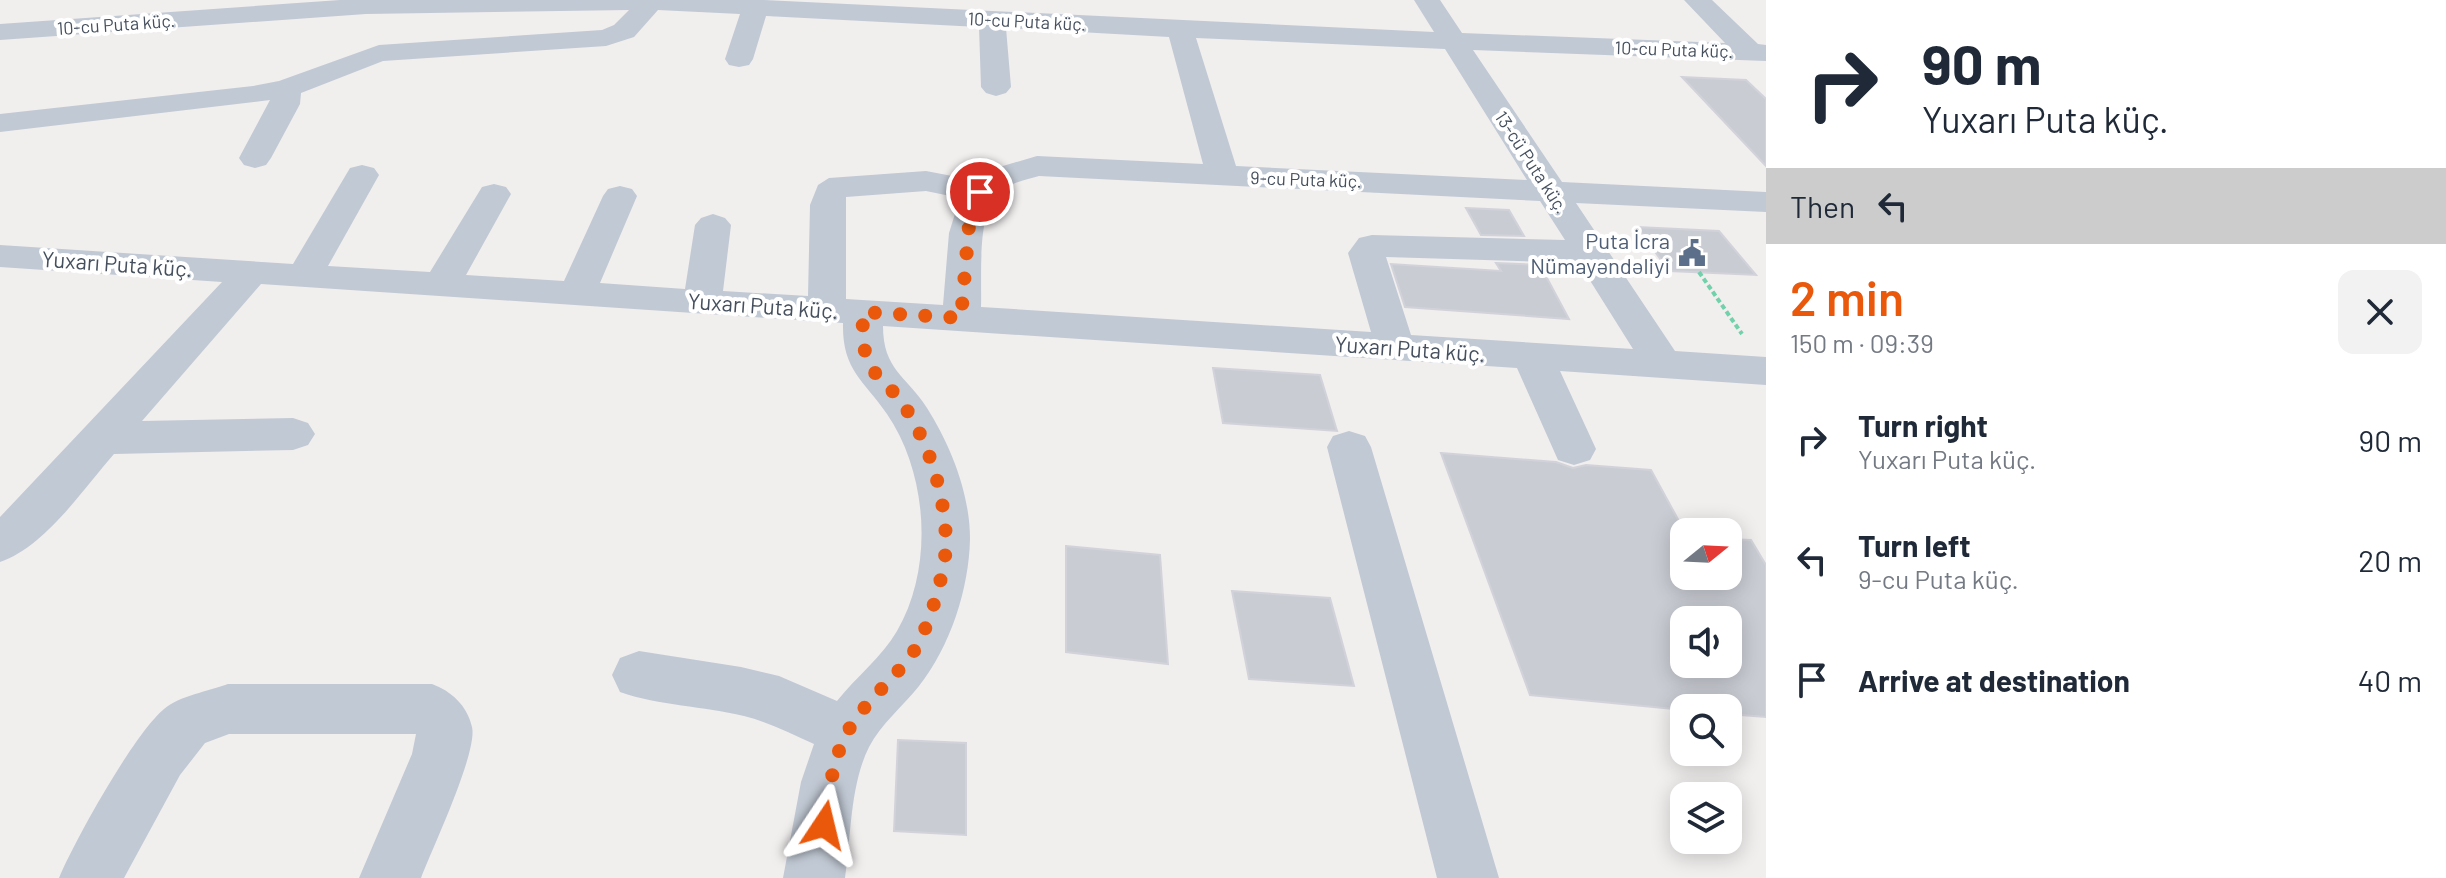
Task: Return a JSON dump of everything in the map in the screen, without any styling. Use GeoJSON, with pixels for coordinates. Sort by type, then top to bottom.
{"type":"FeatureCollection","features":[{"type":"Feature","properties":{"kind":"street","name":"13-cü Puta küç."},"geometry":{"type":"LineString","coordinates":[[1427,0],[1663,364]]}},
{"type":"Feature","properties":{"kind":"street"},"geometry":{"type":"LineString","coordinates":[[1697,0],[1758,53]]}},
{"type":"Feature","properties":{"kind":"street","name":"10-cu Puta küç."},"geometry":{"type":"LineString","coordinates":[[1,33],[368,3],[652,1],[992,19],[1084,12],[1180,29],[1245,22],[1452,40],[1758,53]]}},
{"type":"Feature","properties":{"kind":"street"},"geometry":{"type":"LineString","coordinates":[[0,123],[253,95],[287,88],[379,53],[606,38],[624,31],[652,1]]}},
{"type":"Feature","properties":{"kind":"street"},"geometry":{"type":"LineString","coordinates":[[737,4],[739,59]]}},
{"type":"Feature","properties":{"kind":"street"},"geometry":{"type":"LineString","coordinates":[[992,19],[996,87]]}},
{"type":"Feature","properties":{"kind":"street"},"geometry":{"type":"LineString","coordinates":[[1180,29],[1223,176]]}},
{"type":"Feature","properties":{"kind":"street"},"geometry":{"type":"LineString","coordinates":[[255,158],[285,104],[287,88]]}},
{"type":"Feature","properties":{"kind":"street","name":"9-cu Puta küç."},"geometry":{"type":"LineString","coordinates":[[980,192],[994,181],[1037,166],[1766,202]]}},
{"type":"Feature","properties":{"kind":"street"},"geometry":{"type":"LineString","coordinates":[[304,276],[362,175]]}},
{"type":"Feature","properties":{"kind":"street"},"geometry":{"type":"LineString","coordinates":[[814,878],[833,773],[847,732],[915,650],[935,597],[946,550],[945,510],[939,486],[911,416],[869,369],[845,311],[827,205],[830,192],[841,185],[926,181],[980,192],[970,214],[961,318]]}},
{"type":"Feature","properties":{"kind":"street"},"geometry":{"type":"LineString","coordinates":[[442,284],[494,194]]}},
{"type":"Feature","properties":{"kind":"street"},"geometry":{"type":"LineString","coordinates":[[577,293],[620,196]]}},
{"type":"Feature","properties":{"kind":"street"},"geometry":{"type":"LineString","coordinates":[[702,302],[713,225]]}},
{"type":"Feature","properties":{"kind":"street"},"geometry":{"type":"LineString","coordinates":[[1395,347],[1366,253],[1372,246],[1592,252]]}},
{"type":"Feature","properties":{"kind":"street","name":"Yuxarı Puta küç."},"geometry":{"type":"LineString","coordinates":[[0,256],[1663,364],[1758,357]]}},
{"type":"Feature","properties":{"kind":"street"},"geometry":{"type":"LineString","coordinates":[[0,543],[22,526],[252,272]]}},
{"type":"Feature","properties":{"kind":"street"},"geometry":{"type":"LineString","coordinates":[[1532,355],[1574,449]]}},
{"type":"Feature","properties":{"kind":"street"},"geometry":{"type":"LineString","coordinates":[[101,438],[293,434]]}},
{"type":"Feature","properties":{"kind":"street"},"geometry":{"type":"LineString","coordinates":[[1349,447],[1468,878]]}},
{"type":"Feature","properties":{"kind":"street"},"geometry":{"type":"LineString","coordinates":[[639,675],[754,694],[779,701],[847,732]]}},
{"type":"Feature","properties":{"kind":"street"},"geometry":{"type":"LineString","coordinates":[[90,878],[160,756],[185,725],[228,709],[432,709],[445,728],[441,754],[390,878]]}},
{"type":"Feature","properties":{"kind":"path"},"geometry":{"type":"LineString","coordinates":[[1699,272],[1758,357]]}},
{"type":"Feature","properties":{"kind":"building"},"geometry":{"type":"Polygon","coordinates":[[[1682,77],[1746,80],[1766,99],[1766,166],[1682,77]]]}},
{"type":"Feature","properties":{"kind":"building"},"geometry":{"type":"Polygon","coordinates":[[[1466,208],[1509,210],[1524,236],[1481,235],[1466,208]]]}},
{"type":"Feature","properties":{"kind":"building"},"geometry":{"type":"Polygon","coordinates":[[[1637,227],[1719,231],[1756,275],[1669,271],[1637,227]]]}},
{"type":"Feature","properties":{"kind":"building"},"geometry":{"type":"Polygon","coordinates":[[[1496,263],[1540,265],[1569,319],[1405,307],[1391,264],[1501,271],[1496,263]]]}},
{"type":"Feature","properties":{"kind":"building"},"geometry":{"type":"Polygon","coordinates":[[[1213,368],[1320,375],[1337,431],[1223,423],[1213,368]]]}},
{"type":"Feature","properties":{"kind":"building"},"geometry":{"type":"Polygon","coordinates":[[[1441,453],[1556,462],[1573,468],[1586,465],[1651,470],[1677,518],[1670,518],[1670,590],[1742,590],[1742,540],[1751,540],[1766,565],[1766,717],[1742,715],[1742,694],[1670,694],[1670,709],[1530,695],[1441,453]]]}},
{"type":"Feature","properties":{"kind":"building"},"geometry":{"type":"Polygon","coordinates":[[[1066,546],[1160,555],[1168,664],[1066,652],[1066,546]]]}},
{"type":"Feature","properties":{"kind":"building"},"geometry":{"type":"Polygon","coordinates":[[[1232,591],[1330,598],[1354,686],[1249,679],[1232,591]]]}},
{"type":"Feature","properties":{"kind":"building"},"geometry":{"type":"Polygon","coordinates":[[[898,740],[966,743],[966,835],[894,831],[898,740]]]}},
{"type":"Feature","properties":{"kind":"place","name":"Puta İcra Nümayəndəliyi"},"geometry":{"type":"Point","coordinates":[1692,253]}},
{"type":"Feature","properties":{"kind":"route"},"geometry":{"type":"LineString","coordinates":[[824,825],[833,773],[847,732],[915,650],[935,597],[946,550],[945,510],[939,486],[911,416],[869,369],[861,346],[863,312],[961,318],[970,214],[980,192]]}}]}
